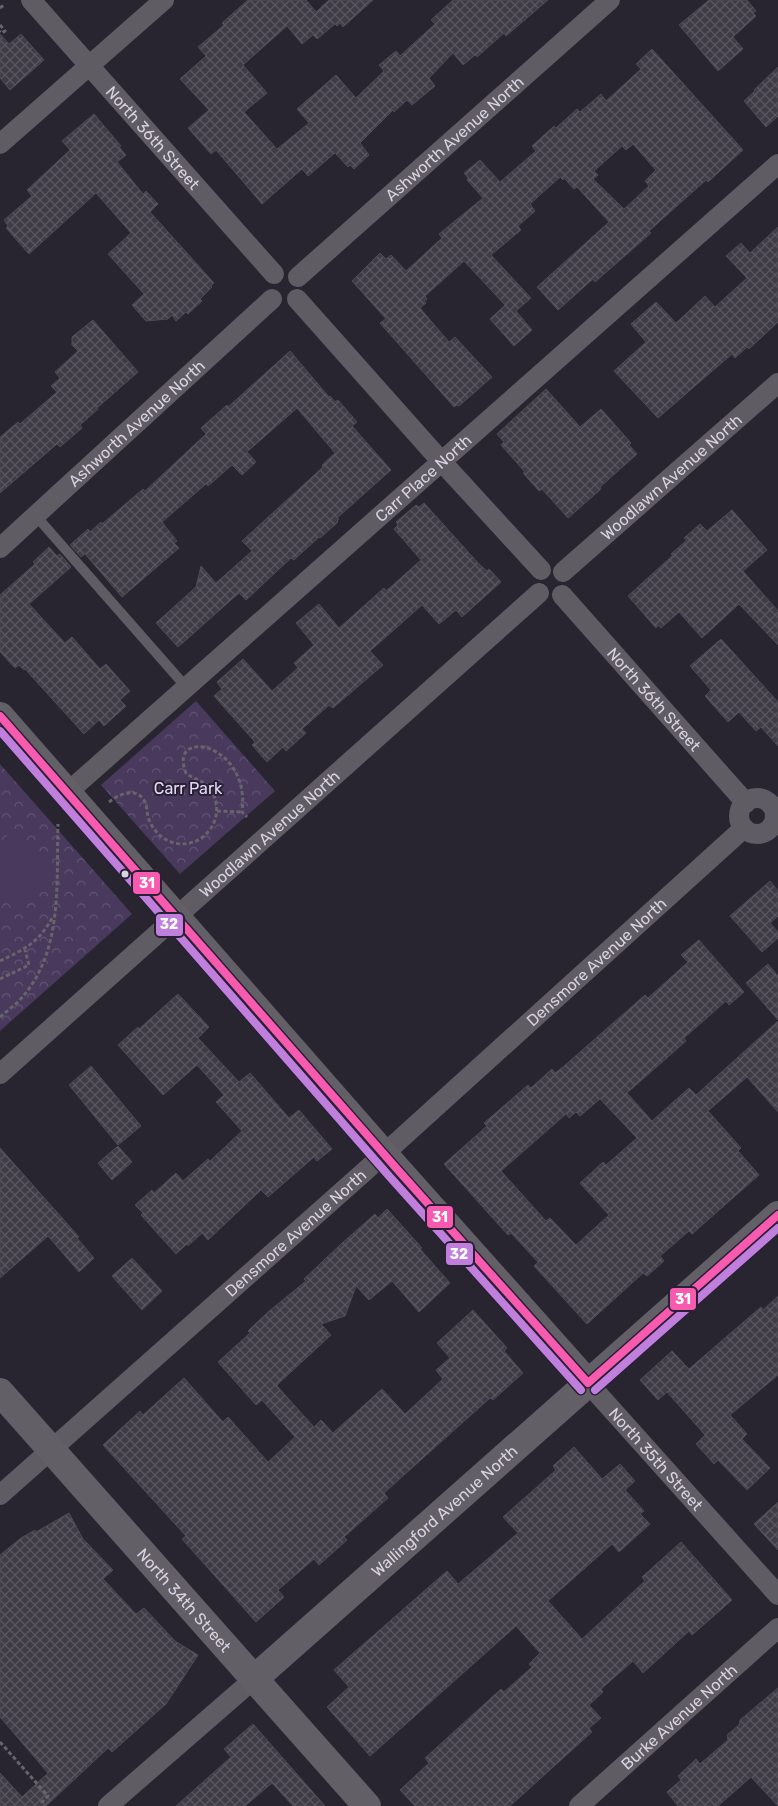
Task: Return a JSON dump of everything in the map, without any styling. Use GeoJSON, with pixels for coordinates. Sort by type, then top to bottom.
{"type":"FeatureCollection","features":[{"type":"Feature","properties":{"kind":"street","name":"North 36th Street"},"geometry":{"type":"LineString","coordinates":[[31,0],[274,274]]}},
{"type":"Feature","properties":{"kind":"street"},"geometry":{"type":"LineString","coordinates":[[0,144],[164,0]]}},
{"type":"Feature","properties":{"kind":"street","name":"Ashworth Avenue North"},"geometry":{"type":"LineString","coordinates":[[298,277],[610,0]]}},
{"type":"Feature","properties":{"kind":"street","name":"Carr Place North"},"geometry":{"type":"LineString","coordinates":[[68,792],[778,164]]}},
{"type":"Feature","properties":{"kind":"street"},"geometry":{"type":"LineString","coordinates":[[286,270],[298,277],[302,286],[297,299],[290,304],[284,305],[278,304],[272,299],[267,286],[274,274],[286,270]]}},
{"type":"Feature","properties":{"kind":"street","name":"Ashworth Avenue North"},"geometry":{"type":"LineString","coordinates":[[0,548],[272,299]]}},
{"type":"Feature","properties":{"kind":"street"},"geometry":{"type":"LineString","coordinates":[[297,299],[441,462],[541,570]]}},
{"type":"Feature","properties":{"kind":"street","name":"Woodlawn Avenue North"},"geometry":{"type":"LineString","coordinates":[[563,572],[778,383]]}},
{"type":"Feature","properties":{"kind":"street"},"geometry":{"type":"LineString","coordinates":[[551,566],[563,572],[568,583],[562,595],[556,599],[550,599],[538,593],[535,579],[541,570],[551,566]]}},
{"type":"Feature","properties":{"kind":"street","name":"Woodlawn Avenue North"},"geometry":{"type":"LineString","coordinates":[[0,1074],[538,593]]}},
{"type":"Feature","properties":{"kind":"street","name":"North 36th Street"},"geometry":{"type":"LineString","coordinates":[[562,595],[746,803]]}},
{"type":"Feature","properties":{"kind":"street","name":"North 35th Street"},"geometry":{"type":"LineString","coordinates":[[0,716],[384,1154],[778,1595]]}},
{"type":"Feature","properties":{"kind":"street"},"geometry":{"type":"LineString","coordinates":[[759,798],[774,802],[774,833],[751,833],[744,828],[740,815],[741,809],[746,803],[759,798]]}},
{"type":"Feature","properties":{"kind":"street","name":"Densmore Avenue North"},"geometry":{"type":"LineString","coordinates":[[0,1496],[384,1154],[744,828]]}},
{"type":"Feature","properties":{"kind":"street","name":"Wallingford Avenue North"},"geometry":{"type":"LineString","coordinates":[[108,1806],[778,1215]]}},
{"type":"Feature","properties":{"kind":"street","name":"North 34th Street"},"geometry":{"type":"LineString","coordinates":[[0,1392],[367,1806]]}},
{"type":"Feature","properties":{"kind":"street"},"geometry":{"type":"LineString","coordinates":[[778,1604],[775,1614],[778,1626]]}},
{"type":"Feature","properties":{"kind":"street","name":"Burke Avenue North"},"geometry":{"type":"LineString","coordinates":[[579,1806],[778,1626]]}},
{"type":"Feature","properties":{"kind":"lane"},"geometry":{"type":"LineString","coordinates":[[36,516],[187,688]]}},
{"type":"Feature","properties":{"kind":"path"},"geometry":{"type":"LineString","coordinates":[[0,8],[4,4]]}},
{"type":"Feature","properties":{"kind":"path"},"geometry":{"type":"LineString","coordinates":[[0,25],[5,31],[2,34],[0,31]]}},
{"type":"Feature","properties":{"kind":"path"},"geometry":{"type":"LineString","coordinates":[[106,804],[116,796],[129,792],[135,794],[141,797],[145,803],[150,823],[154,830],[165,840],[180,844],[194,842],[207,834],[215,822],[217,811],[216,800],[209,787],[186,773],[183,766],[185,754],[196,746],[202,746],[214,750],[225,758],[234,769],[243,795],[242,812]]}},
{"type":"Feature","properties":{"kind":"path"},"geometry":{"type":"LineString","coordinates":[[217,811],[242,812],[247,817]]}},
{"type":"Feature","properties":{"kind":"path"},"geometry":{"type":"LineString","coordinates":[[0,1017],[30,987],[48,952],[55,914],[58,824]]}},
{"type":"Feature","properties":{"kind":"path"},"geometry":{"type":"LineString","coordinates":[[0,961],[25,950],[42,934],[55,914]]}},
{"type":"Feature","properties":{"kind":"path"},"geometry":{"type":"LineString","coordinates":[[0,979],[28,965],[25,950]]}},
{"type":"Feature","properties":{"kind":"path"},"geometry":{"type":"LineString","coordinates":[[0,1742],[48,1796],[42,1802],[43,1806]]}},
{"type":"Feature","properties":{"kind":"green space","name":"Carr Park"},"geometry":{"type":"Polygon","coordinates":[[[196,701],[275,791],[180,874],[101,785],[196,701]]]}},
{"type":"Feature","properties":{"kind":"green space"},"geometry":{"type":"Polygon","coordinates":[[[0,764],[132,914],[0,1031],[0,764]]]}},
{"type":"Feature","properties":{"kind":"green space"},"geometry":{"type":"Polygon","coordinates":[[[15,829],[56,875],[15,911],[0,894],[0,842],[15,829]]]}},
{"type":"Feature","properties":{"kind":"building"},"geometry":{"type":"Polygon","coordinates":[[[248,0],[306,0],[316,12],[329,0],[373,0],[343,27],[340,23],[337,26],[335,24],[317,39],[313,35],[302,44],[287,26],[243,65],[267,93],[244,112],[277,149],[309,123],[297,109],[336,75],[356,98],[384,71],[379,65],[396,51],[400,56],[435,24],[431,20],[453,0],[548,0],[506,36],[504,33],[477,57],[475,55],[463,65],[453,53],[429,78],[435,86],[412,105],[407,100],[394,112],[393,110],[360,143],[369,155],[354,169],[350,165],[348,167],[335,153],[308,176],[302,169],[262,204],[216,150],[211,154],[188,128],[209,110],[180,79],[206,56],[198,47],[224,25],[222,23],[248,0]]]}},
{"type":"Feature","properties":{"kind":"building"},"geometry":{"type":"Polygon","coordinates":[[[709,0],[747,0],[756,11],[753,13],[756,16],[733,37],[743,49],[718,71],[679,25],[709,0]]]}},
{"type":"Feature","properties":{"kind":"building"},"geometry":{"type":"Polygon","coordinates":[[[0,34],[9,44],[21,34],[44,60],[10,90],[0,78],[0,34]]]}},
{"type":"Feature","properties":{"kind":"building"},"geometry":{"type":"Polygon","coordinates":[[[652,49],[743,150],[708,182],[706,180],[649,231],[651,233],[595,282],[593,279],[558,310],[537,287],[609,222],[577,187],[574,189],[564,178],[563,180],[560,177],[530,204],[535,211],[518,226],[521,230],[491,255],[531,298],[516,311],[532,330],[514,346],[490,319],[505,305],[464,261],[425,296],[427,299],[424,301],[426,303],[420,308],[449,342],[455,337],[492,377],[459,406],[454,407],[380,323],[386,319],[352,281],[380,253],[386,259],[391,255],[406,271],[442,238],[439,234],[483,198],[467,180],[468,178],[464,173],[480,160],[500,182],[536,151],[532,146],[554,126],[556,128],[577,109],[580,112],[601,94],[606,101],[641,69],[636,64],[652,49]],[[633,144],[626,150],[622,146],[594,171],[598,175],[593,179],[624,209],[649,186],[645,181],[656,170],[633,144]]]}},
{"type":"Feature","properties":{"kind":"building"},"geometry":{"type":"Polygon","coordinates":[[[778,67],[778,116],[766,127],[744,101],[778,67]]]}},
{"type":"Feature","properties":{"kind":"building"},"geometry":{"type":"Polygon","coordinates":[[[94,114],[121,146],[119,147],[126,155],[117,162],[143,194],[146,191],[158,204],[150,212],[214,283],[200,299],[202,301],[188,314],[186,312],[176,321],[172,315],[168,319],[146,321],[132,305],[144,294],[108,254],[131,233],[96,193],[29,254],[6,228],[8,226],[4,220],[32,196],[27,190],[70,150],[62,141],[94,114]]]}},
{"type":"Feature","properties":{"kind":"building"},"geometry":{"type":"Polygon","coordinates":[[[778,227],[778,322],[749,349],[747,347],[735,358],[732,354],[658,418],[614,371],[646,342],[631,324],[656,302],[676,323],[705,296],[715,307],[747,278],[726,256],[741,243],[750,253],[778,227]]]}},
{"type":"Feature","properties":{"kind":"building"},"geometry":{"type":"Polygon","coordinates":[[[93,320],[138,372],[80,425],[82,428],[60,447],[57,444],[0,493],[0,437],[18,422],[20,424],[57,392],[51,386],[60,378],[55,372],[78,351],[72,345],[72,337],[93,320]]]}},
{"type":"Feature","properties":{"kind":"building"},"geometry":{"type":"Polygon","coordinates":[[[290,351],[329,397],[335,402],[338,400],[357,422],[352,426],[391,470],[337,518],[339,519],[338,522],[294,560],[291,558],[246,600],[239,593],[178,647],[156,623],[196,587],[201,566],[216,583],[252,551],[242,541],[323,467],[322,465],[335,453],[297,408],[247,452],[256,462],[242,475],[232,465],[208,486],[206,484],[162,522],[177,541],[174,543],[179,548],[122,597],[85,554],[81,557],[70,545],[88,529],[90,532],[101,522],[102,524],[143,489],[145,491],[206,434],[201,428],[227,405],[228,407],[290,351]]]}},
{"type":"Feature","properties":{"kind":"building"},"geometry":{"type":"Polygon","coordinates":[[[546,389],[580,427],[601,409],[631,443],[629,445],[637,454],[568,518],[542,489],[539,491],[523,473],[525,472],[501,445],[504,442],[497,434],[546,389]]]}},
{"type":"Feature","properties":{"kind":"building"},"geometry":{"type":"Polygon","coordinates":[[[424,503],[479,564],[487,571],[489,569],[501,582],[462,617],[456,610],[439,624],[422,605],[370,651],[383,665],[333,708],[329,705],[302,729],[306,733],[286,751],[283,747],[267,762],[252,745],[255,742],[214,696],[222,689],[217,682],[243,659],[272,691],[298,668],[294,663],[314,645],[296,623],[319,604],[339,628],[384,588],[386,591],[421,560],[394,529],[398,525],[396,522],[416,505],[419,507],[424,503]]]}},
{"type":"Feature","properties":{"kind":"building"},"geometry":{"type":"Polygon","coordinates":[[[732,510],[767,550],[743,571],[778,611],[778,645],[739,604],[702,638],[679,612],[661,628],[658,625],[656,628],[628,596],[673,555],[671,554],[687,540],[684,538],[700,524],[707,531],[732,510]]]}},
{"type":"Feature","properties":{"kind":"building"},"geometry":{"type":"Polygon","coordinates":[[[49,547],[57,556],[60,554],[71,567],[29,604],[65,643],[72,637],[100,669],[106,664],[130,691],[120,700],[126,706],[104,726],[99,720],[84,734],[25,669],[19,665],[15,668],[0,652],[0,595],[35,564],[33,562],[49,547]]]}},
{"type":"Feature","properties":{"kind":"building"},"geometry":{"type":"Polygon","coordinates":[[[721,639],[778,702],[778,746],[761,727],[756,731],[739,712],[728,722],[705,696],[711,690],[690,666],[721,639]]]}},
{"type":"Feature","properties":{"kind":"building"},"geometry":{"type":"Polygon","coordinates":[[[770,881],[778,891],[778,916],[770,923],[778,932],[778,938],[762,952],[730,916],[770,881]]]}},
{"type":"Feature","properties":{"kind":"building"},"geometry":{"type":"Polygon","coordinates":[[[699,940],[744,992],[729,1005],[726,1001],[684,1038],[686,1041],[627,1093],[652,1121],[689,1088],[696,1095],[778,1021],[778,1112],[747,1077],[708,1111],[741,1148],[738,1151],[759,1175],[692,1234],[689,1231],[660,1256],[664,1261],[647,1276],[643,1273],[587,1324],[534,1266],[538,1262],[511,1233],[508,1235],[444,1164],[487,1126],[484,1123],[528,1085],[531,1088],[552,1069],[555,1073],[645,995],[648,998],[688,962],[681,955],[699,940]],[[600,1099],[580,1116],[576,1112],[569,1118],[566,1114],[501,1171],[546,1221],[550,1218],[576,1245],[609,1215],[580,1183],[603,1162],[606,1165],[637,1138],[600,1099]]]}},
{"type":"Feature","properties":{"kind":"building"},"geometry":{"type":"Polygon","coordinates":[[[768,964],[778,976],[778,1020],[746,983],[768,964]]]}},
{"type":"Feature","properties":{"kind":"building"},"geometry":{"type":"Polygon","coordinates":[[[178,994],[209,1027],[198,1038],[239,1082],[250,1073],[289,1118],[299,1110],[332,1149],[317,1161],[314,1157],[268,1197],[261,1190],[208,1240],[202,1233],[176,1254],[141,1215],[143,1213],[135,1205],[152,1190],[154,1193],[176,1173],[183,1181],[208,1159],[210,1161],[242,1131],[216,1102],[224,1095],[197,1065],[163,1095],[118,1045],[178,994]]]}},
{"type":"Feature","properties":{"kind":"building"},"geometry":{"type":"Polygon","coordinates":[[[91,1066],[141,1126],[118,1145],[69,1085],[91,1066]]]}},
{"type":"Feature","properties":{"kind":"building"},"geometry":{"type":"Polygon","coordinates":[[[118,1146],[132,1162],[112,1180],[98,1163],[118,1146]]]}},
{"type":"Feature","properties":{"kind":"building"},"geometry":{"type":"Polygon","coordinates":[[[0,1148],[79,1237],[77,1238],[94,1258],[79,1272],[48,1236],[0,1278],[0,1148]]]}},
{"type":"Feature","properties":{"kind":"building"},"geometry":{"type":"Polygon","coordinates":[[[387,1209],[450,1283],[419,1312],[392,1281],[369,1300],[356,1286],[345,1316],[321,1324],[331,1335],[277,1386],[314,1427],[321,1420],[333,1433],[382,1389],[405,1414],[443,1379],[436,1370],[450,1358],[437,1343],[473,1310],[507,1348],[504,1351],[523,1373],[493,1400],[490,1398],[384,1493],[388,1498],[344,1537],[347,1540],[319,1565],[314,1559],[278,1590],[284,1597],[256,1622],[182,1539],[186,1536],[103,1445],[140,1411],[143,1415],[184,1378],[223,1422],[228,1417],[268,1462],[295,1437],[262,1400],[256,1405],[218,1362],[250,1333],[248,1331],[268,1312],[306,1281],[304,1279],[341,1244],[375,1214],[378,1218],[387,1209]]]}},
{"type":"Feature","properties":{"kind":"building"},"geometry":{"type":"Polygon","coordinates":[[[132,1258],[162,1291],[142,1310],[112,1276],[132,1258]]]}},
{"type":"Feature","properties":{"kind":"building"},"geometry":{"type":"Polygon","coordinates":[[[778,1296],[778,1375],[730,1415],[747,1434],[742,1439],[770,1468],[747,1490],[718,1460],[714,1464],[696,1444],[705,1435],[667,1392],[658,1400],[640,1380],[672,1351],[689,1369],[761,1307],[763,1310],[778,1296]]]}},
{"type":"Feature","properties":{"kind":"building"},"geometry":{"type":"Polygon","coordinates":[[[574,1447],[602,1479],[620,1464],[635,1481],[625,1490],[644,1511],[640,1514],[650,1524],[619,1552],[612,1544],[548,1601],[582,1639],[645,1581],[642,1577],[681,1542],[732,1600],[692,1635],[689,1631],[643,1673],[633,1661],[601,1689],[603,1692],[589,1705],[601,1718],[589,1728],[592,1732],[510,1806],[415,1806],[400,1790],[429,1763],[425,1758],[501,1689],[504,1692],[532,1667],[529,1664],[540,1653],[516,1626],[370,1756],[327,1707],[349,1687],[334,1670],[447,1571],[458,1584],[518,1533],[503,1517],[556,1470],[553,1466],[574,1447]]]}},
{"type":"Feature","properties":{"kind":"building"},"geometry":{"type":"Polygon","coordinates":[[[778,1502],[778,1550],[754,1524],[778,1502]]]}},
{"type":"Feature","properties":{"kind":"building"},"geometry":{"type":"Polygon","coordinates":[[[69,1513],[83,1539],[113,1570],[103,1579],[136,1614],[144,1608],[175,1641],[198,1655],[166,1704],[112,1752],[108,1748],[46,1806],[0,1806],[0,1773],[22,1797],[48,1773],[0,1717],[0,1555],[21,1538],[35,1530],[36,1532],[69,1513]]]}},
{"type":"Feature","properties":{"kind":"building"},"geometry":{"type":"Polygon","coordinates":[[[778,1688],[778,1806],[751,1777],[718,1806],[678,1806],[667,1792],[681,1780],[678,1776],[696,1759],[700,1764],[728,1740],[727,1735],[739,1725],[740,1720],[778,1688]]]}},
{"type":"Feature","properties":{"kind":"building"},"geometry":{"type":"Polygon","coordinates":[[[253,1724],[325,1806],[293,1806],[272,1783],[245,1806],[176,1806],[231,1757],[224,1749],[253,1724]]]}},
{"type":"Feature","properties":{"kind":"transit line","name":"31"},"geometry":{"type":"LineString","coordinates":[[0,716],[397,1169],[588,1383]]}},
{"type":"Feature","properties":{"kind":"transit line","name":"32"},"geometry":{"type":"LineString","coordinates":[[0,731],[389,1176],[581,1390]]}},
{"type":"Feature","properties":{"kind":"transit line","name":"31"},"geometry":{"type":"LineString","coordinates":[[588,1383],[778,1215]]}},
{"type":"Feature","properties":{"kind":"transit line","name":"32"},"geometry":{"type":"LineString","coordinates":[[595,1390],[778,1228]]}}]}
